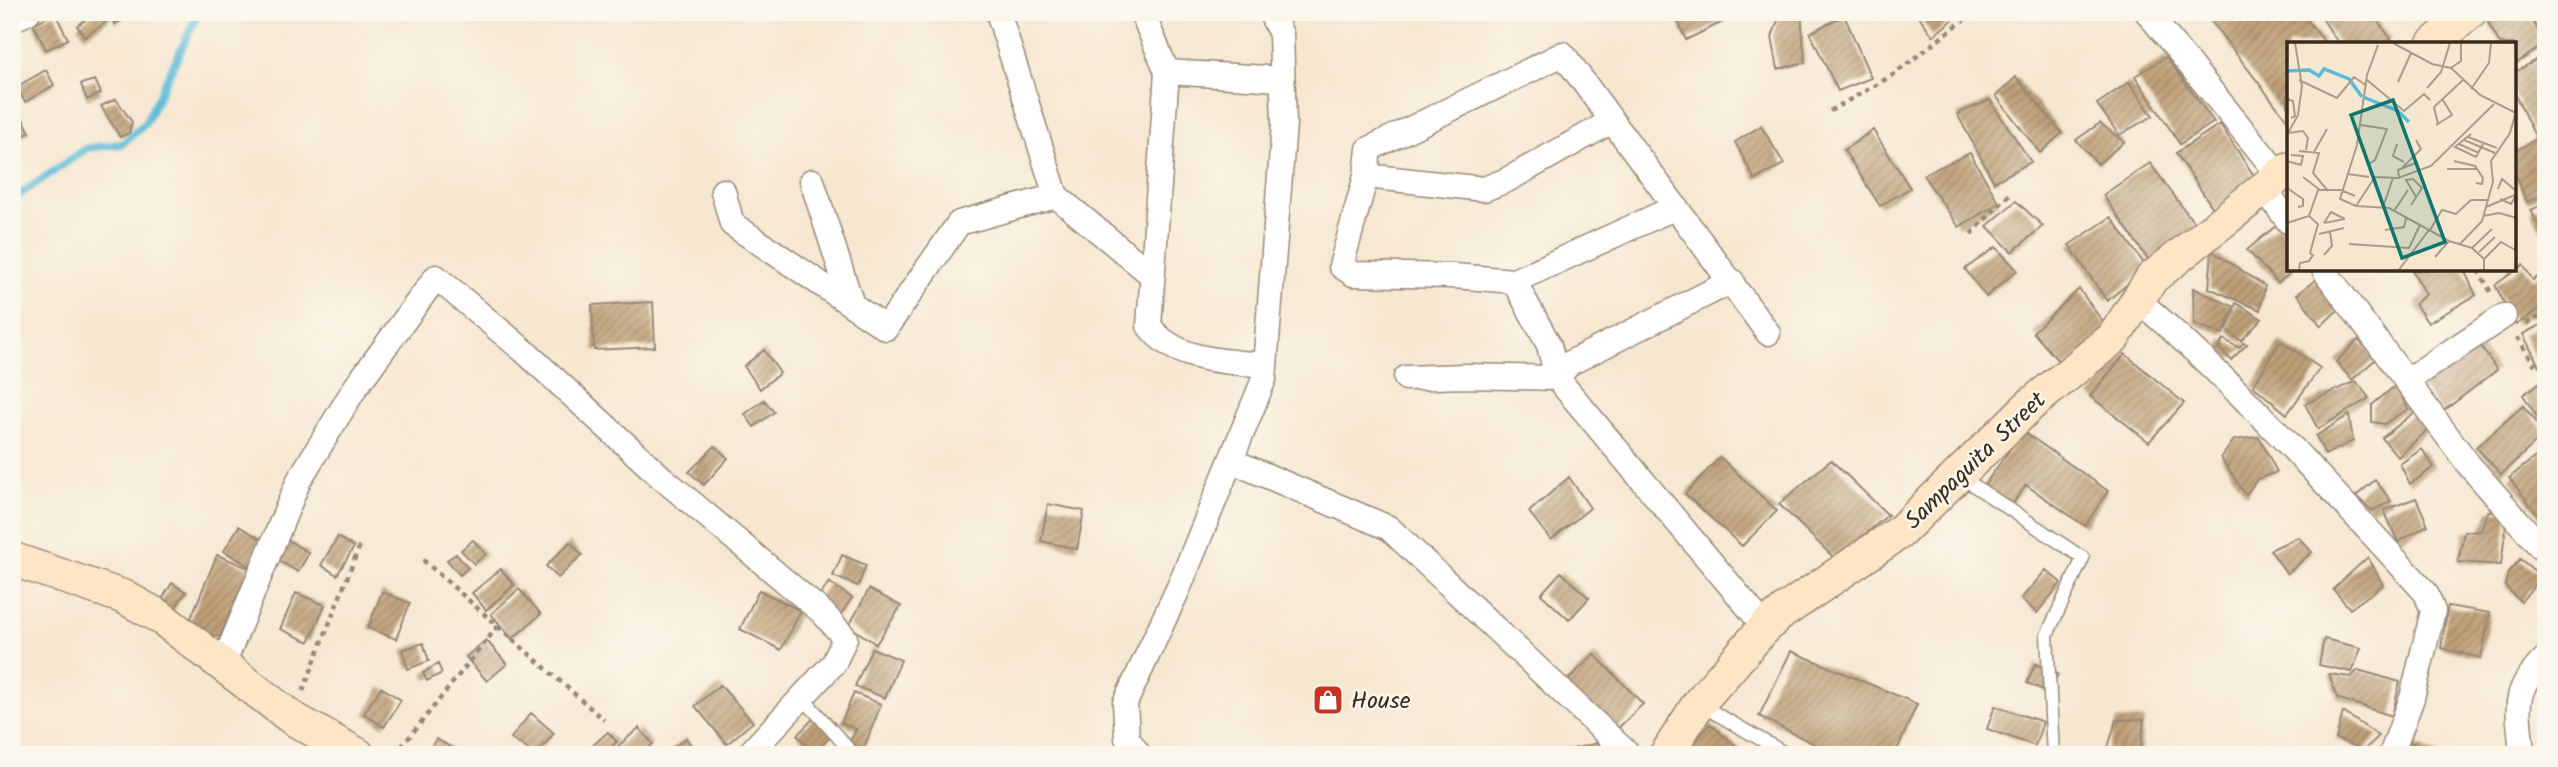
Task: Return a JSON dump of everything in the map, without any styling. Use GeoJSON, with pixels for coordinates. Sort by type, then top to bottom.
{"type":"FeatureCollection","features":[{"type":"Feature","properties":{"kind":"street"},"geometry":{"type":"LineString","coordinates":[[12,20],[28,12]]}},
{"type":"Feature","properties":{"kind":"street"},"geometry":{"type":"LineString","coordinates":[[998,12],[1056,196],[1153,276]]}},
{"type":"Feature","properties":{"kind":"street"},"geometry":{"type":"LineString","coordinates":[[1142,12],[1167,72],[1149,326],[1156,335],[1188,355],[1265,365]]}},
{"type":"Feature","properties":{"kind":"street"},"geometry":{"type":"LineString","coordinates":[[1139,755],[1127,738],[1125,703],[1232,461],[1264,379],[1284,124],[1280,34],[1270,12]]}},
{"type":"Feature","properties":{"kind":"street"},"geometry":{"type":"LineString","coordinates":[[2147,12],[2277,178],[2287,217]]}},
{"type":"Feature","properties":{"kind":"street"},"geometry":{"type":"LineString","coordinates":[[2436,42],[2470,12]]}},
{"type":"Feature","properties":{"kind":"street"},"geometry":{"type":"LineString","coordinates":[[1676,207],[1514,281],[1454,276],[1353,274],[1341,266],[1366,176],[1369,149],[1563,54],[1732,281],[1768,333]]}},
{"type":"Feature","properties":{"kind":"street"},"geometry":{"type":"LineString","coordinates":[[1167,72],[1282,79]]}},
{"type":"Feature","properties":{"kind":"street"},"geometry":{"type":"LineString","coordinates":[[1366,176],[1484,189],[1507,180],[1612,121]]}},
{"type":"Feature","properties":{"kind":"street","name":"Sampaguita Street"},"geometry":{"type":"LineString","coordinates":[[1666,755],[1699,703],[1765,627],[1784,611],[1900,532],[2029,405],[2113,338],[2152,278],[2277,178]]}},
{"type":"Feature","properties":{"kind":"street"},"geometry":{"type":"LineString","coordinates":[[812,181],[852,305]]}},
{"type":"Feature","properties":{"kind":"street"},"geometry":{"type":"LineString","coordinates":[[723,191],[732,224],[886,328],[959,223],[1056,196]]}},
{"type":"Feature","properties":{"kind":"street"},"geometry":{"type":"LineString","coordinates":[[2325,271],[2469,465],[2546,553]]}},
{"type":"Feature","properties":{"kind":"street"},"geometry":{"type":"LineString","coordinates":[[223,665],[299,480],[355,388],[436,276],[523,349],[661,477],[823,613],[845,638],[834,663],[748,755]]}},
{"type":"Feature","properties":{"kind":"street"},"geometry":{"type":"LineString","coordinates":[[1514,281],[1549,345],[1557,378],[1765,627]]}},
{"type":"Feature","properties":{"kind":"street"},"geometry":{"type":"LineString","coordinates":[[1557,378],[1570,363],[1732,281]]}},
{"type":"Feature","properties":{"kind":"street"},"geometry":{"type":"LineString","coordinates":[[2138,300],[2198,352],[2306,461],[2426,593],[2433,611],[2412,698],[2391,755]]}},
{"type":"Feature","properties":{"kind":"street"},"geometry":{"type":"LineString","coordinates":[[2406,381],[2504,316]]}},
{"type":"Feature","properties":{"kind":"street"},"geometry":{"type":"LineString","coordinates":[[1406,378],[1557,378]]}},
{"type":"Feature","properties":{"kind":"street"},"geometry":{"type":"LineString","coordinates":[[1232,461],[1389,528],[1629,755]]}},
{"type":"Feature","properties":{"kind":"street"},"geometry":{"type":"LineString","coordinates":[[12,559],[124,597],[160,617],[292,718],[358,755]]}},
{"type":"Feature","properties":{"kind":"street"},"geometry":{"type":"LineString","coordinates":[[2522,755],[2519,697],[2521,687],[2546,658]]}},
{"type":"Feature","properties":{"kind":"lane"},"geometry":{"type":"LineString","coordinates":[[1958,475],[2083,558],[2047,635],[2053,755]]}},
{"type":"Feature","properties":{"kind":"lane"},"geometry":{"type":"LineString","coordinates":[[803,698],[855,755]]}},
{"type":"Feature","properties":{"kind":"lane"},"geometry":{"type":"LineString","coordinates":[[1699,703],[1788,755]]}},
{"type":"Feature","properties":{"kind":"path"},"geometry":{"type":"LineString","coordinates":[[1830,111],[1893,75],[1974,12]]}},
{"type":"Feature","properties":{"kind":"path"},"geometry":{"type":"LineString","coordinates":[[1971,234],[2012,192]]}},
{"type":"Feature","properties":{"kind":"path"},"geometry":{"type":"LineString","coordinates":[[2479,271],[2488,287]]}},
{"type":"Feature","properties":{"kind":"path"},"geometry":{"type":"LineString","coordinates":[[292,718],[359,545]]}},
{"type":"Feature","properties":{"kind":"path"},"geometry":{"type":"LineString","coordinates":[[423,560],[604,720]]}},
{"type":"Feature","properties":{"kind":"path"},"geometry":{"type":"LineString","coordinates":[[395,755],[498,626]]}},
{"type":"Feature","properties":{"kind":"building"},"geometry":{"type":"Polygon","coordinates":[[[96,12],[105,12],[110,19],[85,37],[77,26],[96,12]]]}},
{"type":"Feature","properties":{"kind":"building"},"geometry":{"type":"Polygon","coordinates":[[[109,12],[125,12],[128,16],[115,24],[109,12]]]}},
{"type":"Feature","properties":{"kind":"building"},"geometry":{"type":"Polygon","coordinates":[[[1685,12],[1743,12],[1686,40],[1676,17],[1685,12]]]}},
{"type":"Feature","properties":{"kind":"building"},"geometry":{"type":"Polygon","coordinates":[[[1781,12],[1801,12],[1805,63],[1778,69],[1772,37],[1781,12]]]}},
{"type":"Feature","properties":{"kind":"building"},"geometry":{"type":"Polygon","coordinates":[[[1916,12],[1962,12],[1933,36],[1916,12]]]}},
{"type":"Feature","properties":{"kind":"building"},"geometry":{"type":"Polygon","coordinates":[[[2204,12],[2301,12],[2324,42],[2287,42],[2287,120],[2204,12]]]}},
{"type":"Feature","properties":{"kind":"building"},"geometry":{"type":"Polygon","coordinates":[[[2318,12],[2371,12],[2391,39],[2387,42],[2338,42],[2318,12]]]}},
{"type":"Feature","properties":{"kind":"building"},"geometry":{"type":"Polygon","coordinates":[[[2504,12],[2527,12],[2546,43],[2516,64],[2516,42],[2499,42],[2488,22],[2504,12]]]}},
{"type":"Feature","properties":{"kind":"building"},"geometry":{"type":"Polygon","coordinates":[[[55,13],[68,39],[46,50],[33,24],[55,13]]]}},
{"type":"Feature","properties":{"kind":"building"},"geometry":{"type":"Polygon","coordinates":[[[1844,15],[1871,78],[1838,91],[1810,33],[1844,15]]]}},
{"type":"Feature","properties":{"kind":"building"},"geometry":{"type":"Polygon","coordinates":[[[2546,54],[2546,131],[2535,136],[2516,97],[2516,72],[2546,54]]]}},
{"type":"Feature","properties":{"kind":"building"},"geometry":{"type":"Polygon","coordinates":[[[2166,57],[2214,122],[2180,144],[2135,76],[2166,57]]]}},
{"type":"Feature","properties":{"kind":"building"},"geometry":{"type":"Polygon","coordinates":[[[46,70],[54,85],[25,102],[16,87],[46,70]]]}},
{"type":"Feature","properties":{"kind":"building"},"geometry":{"type":"Polygon","coordinates":[[[2016,77],[2062,133],[2040,153],[1996,96],[2016,77]]]}},
{"type":"Feature","properties":{"kind":"building"},"geometry":{"type":"Polygon","coordinates":[[[95,80],[101,93],[87,100],[81,84],[95,80]]]}},
{"type":"Feature","properties":{"kind":"building"},"geometry":{"type":"Polygon","coordinates":[[[2129,82],[2153,116],[2119,135],[2097,104],[2129,82]]]}},
{"type":"Feature","properties":{"kind":"building"},"geometry":{"type":"Polygon","coordinates":[[[116,99],[132,122],[129,133],[120,137],[101,106],[116,99]]]}},
{"type":"Feature","properties":{"kind":"building"},"geometry":{"type":"Polygon","coordinates":[[[1990,100],[2031,162],[1994,182],[1957,114],[1990,100]]]}},
{"type":"Feature","properties":{"kind":"building"},"geometry":{"type":"Polygon","coordinates":[[[14,104],[30,132],[12,142],[12,105],[14,104]]]}},
{"type":"Feature","properties":{"kind":"building"},"geometry":{"type":"Polygon","coordinates":[[[2100,123],[2124,142],[2098,164],[2076,140],[2100,123]]]}},
{"type":"Feature","properties":{"kind":"building"},"geometry":{"type":"Polygon","coordinates":[[[2220,124],[2258,182],[2215,211],[2176,153],[2220,124]]]}},
{"type":"Feature","properties":{"kind":"building"},"geometry":{"type":"Polygon","coordinates":[[[1761,126],[1784,164],[1755,180],[1735,142],[1761,126]]]}},
{"type":"Feature","properties":{"kind":"building"},"geometry":{"type":"Polygon","coordinates":[[[1873,130],[1910,188],[1880,206],[1844,150],[1873,130]]]}},
{"type":"Feature","properties":{"kind":"building"},"geometry":{"type":"Polygon","coordinates":[[[2536,139],[2546,157],[2546,193],[2527,202],[2516,178],[2516,151],[2536,139]]]}},
{"type":"Feature","properties":{"kind":"building"},"geometry":{"type":"Polygon","coordinates":[[[1970,153],[1999,203],[1959,227],[1923,175],[1970,153]]]}},
{"type":"Feature","properties":{"kind":"building"},"geometry":{"type":"Polygon","coordinates":[[[2150,163],[2197,227],[2150,262],[2103,195],[2150,163]]]}},
{"type":"Feature","properties":{"kind":"building"},"geometry":{"type":"Polygon","coordinates":[[[2016,201],[2043,226],[2012,252],[1987,226],[2016,201]]]}},
{"type":"Feature","properties":{"kind":"building"},"geometry":{"type":"Polygon","coordinates":[[[2546,203],[2546,229],[2541,231],[2531,210],[2546,203]]]}},
{"type":"Feature","properties":{"kind":"building"},"geometry":{"type":"Polygon","coordinates":[[[2111,217],[2147,268],[2107,301],[2069,245],[2111,217]]]}},
{"type":"Feature","properties":{"kind":"building"},"geometry":{"type":"Polygon","coordinates":[[[2278,224],[2287,238],[2287,271],[2293,271],[2278,283],[2247,250],[2278,224]]]}},
{"type":"Feature","properties":{"kind":"building"},"geometry":{"type":"Polygon","coordinates":[[[1996,247],[2017,270],[1986,297],[1965,269],[1996,247]]]}},
{"type":"Feature","properties":{"kind":"building"},"geometry":{"type":"Polygon","coordinates":[[[2212,251],[2265,286],[2260,310],[2209,288],[2212,251]]]}},
{"type":"Feature","properties":{"kind":"building"},"geometry":{"type":"Polygon","coordinates":[[[2523,265],[2533,280],[2546,271],[2546,304],[2516,325],[2495,285],[2523,265]]]}},
{"type":"Feature","properties":{"kind":"building"},"geometry":{"type":"Polygon","coordinates":[[[2413,271],[2464,271],[2476,295],[2428,323],[2415,304],[2426,294],[2413,271]]]}},
{"type":"Feature","properties":{"kind":"building"},"geometry":{"type":"Polygon","coordinates":[[[2318,278],[2343,305],[2321,326],[2297,294],[2318,278]]]}},
{"type":"Feature","properties":{"kind":"building"},"geometry":{"type":"Polygon","coordinates":[[[2193,288],[2234,307],[2223,334],[2194,324],[2193,288]]]}},
{"type":"Feature","properties":{"kind":"building"},"geometry":{"type":"Polygon","coordinates":[[[2079,289],[2109,330],[2065,369],[2033,332],[2079,289]]]}},
{"type":"Feature","properties":{"kind":"building"},"geometry":{"type":"Polygon","coordinates":[[[653,302],[655,347],[594,350],[592,305],[653,302]]]}},
{"type":"Feature","properties":{"kind":"building"},"geometry":{"type":"Polygon","coordinates":[[[2236,303],[2262,319],[2241,341],[2227,330],[2236,303]]]}},
{"type":"Feature","properties":{"kind":"building"},"geometry":{"type":"Polygon","coordinates":[[[2546,322],[2546,362],[2539,366],[2523,334],[2546,322]]]}},
{"type":"Feature","properties":{"kind":"building"},"geometry":{"type":"Polygon","coordinates":[[[2472,333],[2497,370],[2442,412],[2416,379],[2472,333]]]}},
{"type":"Feature","properties":{"kind":"building"},"geometry":{"type":"Polygon","coordinates":[[[2223,339],[2239,348],[2243,343],[2247,344],[2231,360],[2219,348],[2223,339]]]}},
{"type":"Feature","properties":{"kind":"building"},"geometry":{"type":"Polygon","coordinates":[[[2358,340],[2377,358],[2352,380],[2336,362],[2358,340]]]}},
{"type":"Feature","properties":{"kind":"building"},"geometry":{"type":"Polygon","coordinates":[[[2280,341],[2320,368],[2287,414],[2253,386],[2280,341]]]}},
{"type":"Feature","properties":{"kind":"building"},"geometry":{"type":"Polygon","coordinates":[[[764,350],[780,373],[760,389],[744,366],[764,350]]]}},
{"type":"Feature","properties":{"kind":"building"},"geometry":{"type":"Polygon","coordinates":[[[2125,354],[2184,403],[2149,442],[2090,396],[2125,354]]]}},
{"type":"Feature","properties":{"kind":"building"},"geometry":{"type":"Polygon","coordinates":[[[2546,378],[2546,420],[2541,423],[2523,395],[2546,378]]]}},
{"type":"Feature","properties":{"kind":"building"},"geometry":{"type":"Polygon","coordinates":[[[2356,381],[2369,398],[2318,429],[2305,404],[2356,381]]]}},
{"type":"Feature","properties":{"kind":"building"},"geometry":{"type":"Polygon","coordinates":[[[2396,385],[2408,409],[2384,424],[2372,422],[2372,405],[2396,385]]]}},
{"type":"Feature","properties":{"kind":"building"},"geometry":{"type":"Polygon","coordinates":[[[764,400],[774,412],[754,427],[745,414],[764,400]]]}},
{"type":"Feature","properties":{"kind":"building"},"geometry":{"type":"Polygon","coordinates":[[[2523,406],[2546,433],[2501,474],[2476,447],[2523,406]]]}},
{"type":"Feature","properties":{"kind":"building"},"geometry":{"type":"Polygon","coordinates":[[[2420,408],[2432,426],[2398,457],[2382,438],[2420,408]]]}},
{"type":"Feature","properties":{"kind":"building"},"geometry":{"type":"Polygon","coordinates":[[[2349,415],[2353,441],[2325,455],[2316,436],[2349,415]]]}},
{"type":"Feature","properties":{"kind":"building"},"geometry":{"type":"Polygon","coordinates":[[[2023,431],[2108,491],[2085,526],[2026,485],[2011,506],[1983,487],[2023,431]]]}},
{"type":"Feature","properties":{"kind":"building"},"geometry":{"type":"Polygon","coordinates":[[[2259,437],[2277,472],[2257,479],[2246,495],[2221,458],[2234,440],[2259,437]]]}},
{"type":"Feature","properties":{"kind":"building"},"geometry":{"type":"Polygon","coordinates":[[[715,446],[728,458],[704,485],[689,472],[715,446]]]}},
{"type":"Feature","properties":{"kind":"building"},"geometry":{"type":"Polygon","coordinates":[[[2422,449],[2434,467],[2410,484],[2400,464],[2422,449]]]}},
{"type":"Feature","properties":{"kind":"building"},"geometry":{"type":"Polygon","coordinates":[[[2544,450],[2546,452],[2546,525],[2509,478],[2544,450]]]}},
{"type":"Feature","properties":{"kind":"building"},"geometry":{"type":"Polygon","coordinates":[[[1720,457],[1777,511],[1742,546],[1685,494],[1720,457]]]}},
{"type":"Feature","properties":{"kind":"building"},"geometry":{"type":"Polygon","coordinates":[[[1831,460],[1888,515],[1835,559],[1779,504],[1831,460]]]}},
{"type":"Feature","properties":{"kind":"building"},"geometry":{"type":"Polygon","coordinates":[[[1569,477],[1590,508],[1551,540],[1529,512],[1569,477]]]}},
{"type":"Feature","properties":{"kind":"building"},"geometry":{"type":"Polygon","coordinates":[[[2375,480],[2391,501],[2372,511],[2356,496],[2375,480]]]}},
{"type":"Feature","properties":{"kind":"building"},"geometry":{"type":"Polygon","coordinates":[[[2416,498],[2428,525],[2398,542],[2384,510],[2416,498]]]}},
{"type":"Feature","properties":{"kind":"building"},"geometry":{"type":"Polygon","coordinates":[[[1048,504],[1084,511],[1077,549],[1041,541],[1048,504]]]}},
{"type":"Feature","properties":{"kind":"building"},"geometry":{"type":"Polygon","coordinates":[[[2488,511],[2508,511],[2501,565],[2458,562],[2464,532],[2481,531],[2488,511]]]}},
{"type":"Feature","properties":{"kind":"building"},"geometry":{"type":"Polygon","coordinates":[[[239,526],[264,541],[249,566],[224,551],[239,526]]]}},
{"type":"Feature","properties":{"kind":"building"},"geometry":{"type":"Polygon","coordinates":[[[338,537],[354,547],[337,575],[321,565],[338,537]]]}},
{"type":"Feature","properties":{"kind":"building"},"geometry":{"type":"Polygon","coordinates":[[[2298,537],[2312,552],[2287,574],[2270,550],[2298,537]]]}},
{"type":"Feature","properties":{"kind":"building"},"geometry":{"type":"Polygon","coordinates":[[[285,538],[309,553],[298,572],[273,557],[285,538]]]}},
{"type":"Feature","properties":{"kind":"building"},"geometry":{"type":"Polygon","coordinates":[[[473,540],[486,554],[474,564],[461,550],[473,540]]]}},
{"type":"Feature","properties":{"kind":"building"},"geometry":{"type":"Polygon","coordinates":[[[570,542],[582,555],[558,578],[546,566],[570,542]]]}},
{"type":"Feature","properties":{"kind":"building"},"geometry":{"type":"Polygon","coordinates":[[[456,554],[468,568],[460,575],[447,560],[456,554]]]}},
{"type":"Feature","properties":{"kind":"building"},"geometry":{"type":"Polygon","coordinates":[[[217,555],[249,568],[220,637],[188,625],[217,555]]]}},
{"type":"Feature","properties":{"kind":"building"},"geometry":{"type":"Polygon","coordinates":[[[842,555],[866,565],[858,586],[833,576],[842,555]]]}},
{"type":"Feature","properties":{"kind":"building"},"geometry":{"type":"Polygon","coordinates":[[[2368,557],[2383,585],[2350,609],[2333,589],[2368,557]]]}},
{"type":"Feature","properties":{"kind":"building"},"geometry":{"type":"Polygon","coordinates":[[[2520,559],[2541,576],[2521,602],[2505,586],[2508,573],[2520,559]]]}},
{"type":"Feature","properties":{"kind":"building"},"geometry":{"type":"Polygon","coordinates":[[[501,569],[514,585],[486,610],[472,593],[501,569]]]}},
{"type":"Feature","properties":{"kind":"building"},"geometry":{"type":"Polygon","coordinates":[[[2046,570],[2061,583],[2037,613],[2021,599],[2046,570]]]}},
{"type":"Feature","properties":{"kind":"building"},"geometry":{"type":"Polygon","coordinates":[[[1561,572],[1589,598],[1569,620],[1541,594],[1561,572]]]}},
{"type":"Feature","properties":{"kind":"building"},"geometry":{"type":"Polygon","coordinates":[[[829,582],[852,598],[839,617],[816,602],[829,582]]]}},
{"type":"Feature","properties":{"kind":"building"},"geometry":{"type":"Polygon","coordinates":[[[172,583],[186,592],[172,613],[159,604],[172,583]]]}},
{"type":"Feature","properties":{"kind":"building"},"geometry":{"type":"Polygon","coordinates":[[[519,589],[541,614],[512,639],[491,614],[519,589]]]}},
{"type":"Feature","properties":{"kind":"building"},"geometry":{"type":"Polygon","coordinates":[[[869,589],[901,606],[876,644],[849,626],[869,589]]]}},
{"type":"Feature","properties":{"kind":"building"},"geometry":{"type":"Polygon","coordinates":[[[759,590],[801,611],[781,650],[740,629],[759,590]]]}},
{"type":"Feature","properties":{"kind":"building"},"geometry":{"type":"Polygon","coordinates":[[[382,592],[410,603],[396,639],[368,628],[382,592]]]}},
{"type":"Feature","properties":{"kind":"building"},"geometry":{"type":"Polygon","coordinates":[[[296,593],[325,605],[309,642],[280,629],[296,593]]]}},
{"type":"Feature","properties":{"kind":"building"},"geometry":{"type":"Polygon","coordinates":[[[2448,606],[2490,613],[2481,658],[2441,648],[2448,606]]]}},
{"type":"Feature","properties":{"kind":"building"},"geometry":{"type":"Polygon","coordinates":[[[2324,639],[2361,648],[2352,672],[2319,665],[2324,639]]]}},
{"type":"Feature","properties":{"kind":"building"},"geometry":{"type":"Polygon","coordinates":[[[486,640],[507,664],[487,681],[466,657],[486,640]]]}},
{"type":"Feature","properties":{"kind":"building"},"geometry":{"type":"Polygon","coordinates":[[[423,643],[429,661],[408,669],[402,650],[423,643]]]}},
{"type":"Feature","properties":{"kind":"building"},"geometry":{"type":"Polygon","coordinates":[[[872,648],[901,660],[885,698],[855,686],[872,648]]]}},
{"type":"Feature","properties":{"kind":"building"},"geometry":{"type":"Polygon","coordinates":[[[1791,651],[1917,704],[1895,755],[1836,755],[1759,716],[1791,651]]]}},
{"type":"Feature","properties":{"kind":"building"},"geometry":{"type":"Polygon","coordinates":[[[1594,654],[1643,704],[1611,735],[1563,685],[1594,654]]]}},
{"type":"Feature","properties":{"kind":"building"},"geometry":{"type":"Polygon","coordinates":[[[438,664],[442,673],[427,681],[423,673],[438,664]]]}},
{"type":"Feature","properties":{"kind":"building"},"geometry":{"type":"Polygon","coordinates":[[[2035,664],[2058,674],[2050,693],[2027,683],[2035,664]]]}},
{"type":"Feature","properties":{"kind":"building"},"geometry":{"type":"Polygon","coordinates":[[[2358,670],[2400,682],[2392,716],[2337,698],[2329,674],[2351,677],[2358,670]]]}},
{"type":"Feature","properties":{"kind":"building"},"geometry":{"type":"Polygon","coordinates":[[[720,685],[753,722],[727,744],[695,706],[720,685]]]}},
{"type":"Feature","properties":{"kind":"building"},"geometry":{"type":"Polygon","coordinates":[[[381,687],[401,700],[384,727],[364,714],[381,687]]]}},
{"type":"Feature","properties":{"kind":"building"},"geometry":{"type":"Polygon","coordinates":[[[854,693],[881,704],[864,748],[849,744],[856,729],[841,723],[854,693]]]}},
{"type":"Feature","properties":{"kind":"building"},"geometry":{"type":"Polygon","coordinates":[[[1995,706],[2043,722],[2035,746],[1987,729],[1995,706]]]}},
{"type":"Feature","properties":{"kind":"building"},"geometry":{"type":"Polygon","coordinates":[[[2343,712],[2379,736],[2364,750],[2336,739],[2343,712]]]}},
{"type":"Feature","properties":{"kind":"building"},"geometry":{"type":"Polygon","coordinates":[[[531,713],[554,733],[536,755],[511,738],[531,713]]]}},
{"type":"Feature","properties":{"kind":"building"},"geometry":{"type":"Polygon","coordinates":[[[816,716],[834,733],[815,753],[797,735],[816,716]]]}},
{"type":"Feature","properties":{"kind":"building"},"geometry":{"type":"Polygon","coordinates":[[[2144,719],[2140,755],[2106,755],[2116,720],[2144,719]]]}},
{"type":"Feature","properties":{"kind":"building"},"geometry":{"type":"Polygon","coordinates":[[[1710,724],[1747,755],[1685,755],[1710,724]]]}},
{"type":"Feature","properties":{"kind":"building"},"geometry":{"type":"Polygon","coordinates":[[[639,728],[653,744],[640,755],[621,755],[616,748],[639,728]]]}},
{"type":"Feature","properties":{"kind":"building"},"geometry":{"type":"Polygon","coordinates":[[[608,732],[617,742],[602,755],[582,755],[608,732]]]}},
{"type":"Feature","properties":{"kind":"building"},"geometry":{"type":"Polygon","coordinates":[[[686,738],[698,755],[673,755],[670,750],[686,738]]]}},
{"type":"Feature","properties":{"kind":"building"},"geometry":{"type":"Polygon","coordinates":[[[436,739],[456,750],[453,755],[426,755],[436,739]]]}},
{"type":"Feature","properties":{"kind":"building"},"geometry":{"type":"Polygon","coordinates":[[[2408,741],[2441,755],[2405,755],[2408,741]]]}},
{"type":"Feature","properties":{"kind":"building"},"geometry":{"type":"Polygon","coordinates":[[[1602,742],[1606,755],[1552,755],[1552,754],[1602,742]]]}},
{"type":"Feature","properties":{"kind":"waterway"},"geometry":{"type":"LineString","coordinates":[[12,200],[87,148],[122,144],[145,124],[199,12]]}},
{"type":"Feature","properties":{"kind":"place","name":"House"},"geometry":{"type":"Point","coordinates":[1328,700]}}]}
